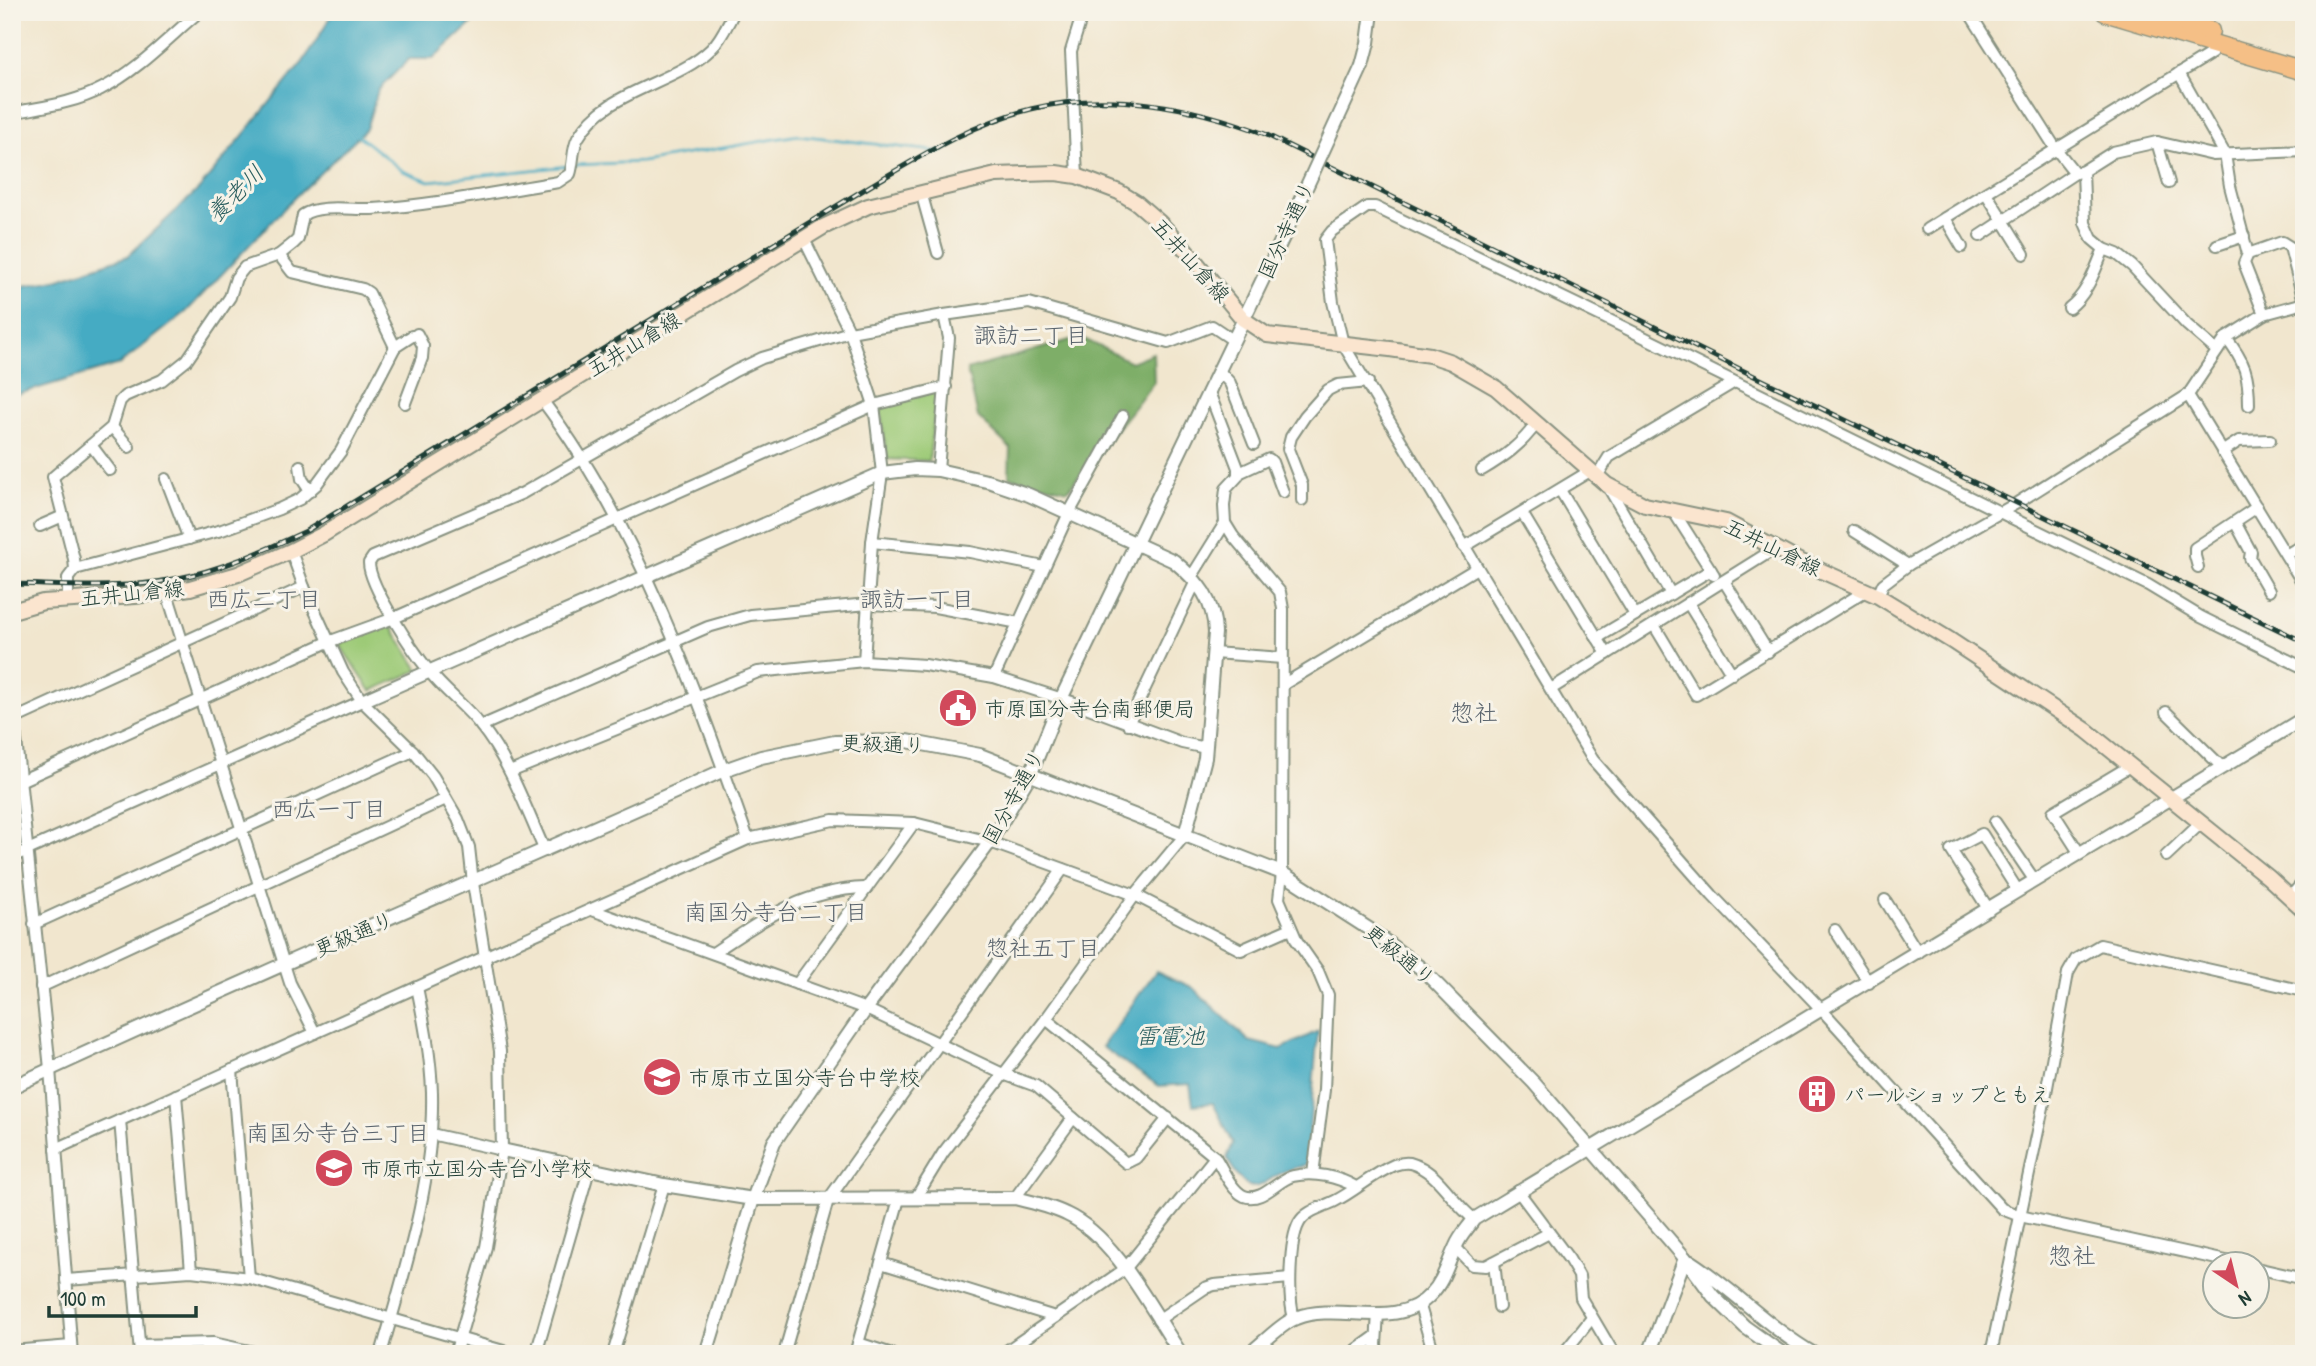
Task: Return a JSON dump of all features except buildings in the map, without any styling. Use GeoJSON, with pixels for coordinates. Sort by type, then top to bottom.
{"type":"FeatureCollection","features":[{"type":"Feature","properties":{"kind":"highway"},"geometry":{"type":"LineString","coordinates":[[2105,12],[2304,71]]}},
{"type":"Feature","properties":{"kind":"highway"},"geometry":{"type":"LineString","coordinates":[[2150,12],[2304,60]]}},
{"type":"Feature","properties":{"kind":"main road","name":"五井山倉線"},"geometry":{"type":"LineString","coordinates":[[12,611],[43,601],[167,593],[238,574],[324,534],[853,211],[921,192],[996,176],[1056,173],[1077,176],[1119,192],[1149,213],[1186,250],[1243,319],[1267,335],[1430,355],[1451,362],[1496,388],[1598,478],[1645,505],[1726,522],[1872,593],[1950,640],[2086,730],[2304,910]]}},
{"type":"Feature","properties":{"kind":"street"},"geometry":{"type":"LineString","coordinates":[[12,113],[103,89],[199,12]]}},
{"type":"Feature","properties":{"kind":"street"},"geometry":{"type":"LineString","coordinates":[[75,569],[53,477],[113,427],[120,401],[125,396],[162,380],[187,360],[230,298],[236,278],[245,267],[279,255],[298,239],[303,215],[308,211],[371,209],[558,182],[566,178],[572,166],[574,147],[589,124],[601,113],[635,92],[698,59],[712,48],[734,12]]}},
{"type":"Feature","properties":{"kind":"street","name":"国分寺通り"},"geometry":{"type":"LineString","coordinates":[[706,1354],[753,1199],[774,1142],[866,1009],[990,842],[1031,773],[1061,699],[1288,227],[1362,66],[1372,12]]}},
{"type":"Feature","properties":{"kind":"street"},"geometry":{"type":"LineString","coordinates":[[1969,12],[2056,149],[2079,172],[2085,223],[2092,239],[2132,266],[2187,325],[2217,351]]}},
{"type":"Feature","properties":{"kind":"street"},"geometry":{"type":"LineString","coordinates":[[1077,176],[1071,51],[1084,13]]}},
{"type":"Feature","properties":{"kind":"street"},"geometry":{"type":"LineString","coordinates":[[1927,229],[2212,53],[2215,45]]}},
{"type":"Feature","properties":{"kind":"street"},"geometry":{"type":"LineString","coordinates":[[2179,73],[2225,154],[2230,186],[2248,254],[2244,263],[2264,314]]}},
{"type":"Feature","properties":{"kind":"street"},"geometry":{"type":"LineString","coordinates":[[2157,142],[2169,183]]}},
{"type":"Feature","properties":{"kind":"street"},"geometry":{"type":"LineString","coordinates":[[1980,236],[2113,152],[2157,142],[2213,155],[2304,151]]}},
{"type":"Feature","properties":{"kind":"street"},"geometry":{"type":"LineString","coordinates":[[921,192],[938,253]]}},
{"type":"Feature","properties":{"kind":"street"},"geometry":{"type":"LineString","coordinates":[[1986,192],[2024,254]]}},
{"type":"Feature","properties":{"kind":"street"},"geometry":{"type":"LineString","coordinates":[[2200,1256],[2020,1216],[2002,1209],[1822,1010],[1712,895],[1593,760],[1343,344],[1333,302],[1325,240],[1332,231],[1367,206],[1374,207],[2148,585],[2213,623],[2304,668]]}},
{"type":"Feature","properties":{"kind":"street"},"geometry":{"type":"LineString","coordinates":[[1945,218],[1962,247]]}},
{"type":"Feature","properties":{"kind":"street"},"geometry":{"type":"LineString","coordinates":[[2217,245],[2244,236]]}},
{"type":"Feature","properties":{"kind":"street"},"geometry":{"type":"LineString","coordinates":[[804,239],[850,332],[874,405],[882,473],[872,542],[864,661]]}},
{"type":"Feature","properties":{"kind":"street"},"geometry":{"type":"LineString","coordinates":[[1654,625],[1696,695],[1872,593],[1908,565],[2001,513],[2188,395],[2226,338],[2264,314],[2304,302],[2290,247],[2282,242],[2248,254]]}},
{"type":"Feature","properties":{"kind":"street"},"geometry":{"type":"LineString","coordinates":[[2069,308],[2077,302],[2087,286],[2104,249]]}},
{"type":"Feature","properties":{"kind":"street"},"geometry":{"type":"LineString","coordinates":[[279,255],[292,272],[363,289],[369,293],[395,347]]}},
{"type":"Feature","properties":{"kind":"street"},"geometry":{"type":"LineString","coordinates":[[545,851],[510,772],[481,726],[429,672],[394,618],[372,579],[369,563],[373,557],[523,493],[762,358],[850,332],[944,314],[1029,303],[1168,343],[1213,326],[1233,340]]}},
{"type":"Feature","properties":{"kind":"street"},"geometry":{"type":"LineString","coordinates":[[938,470],[949,338],[944,314]]}},
{"type":"Feature","properties":{"kind":"street"},"geometry":{"type":"LineString","coordinates":[[68,600],[68,578],[75,569],[189,540],[279,509],[300,499],[310,491],[341,451],[395,347],[415,335],[423,346],[422,358],[405,403]]}},
{"type":"Feature","properties":{"kind":"street"},"geometry":{"type":"LineString","coordinates":[[2226,338],[2238,353],[2249,376],[2249,405]]}},
{"type":"Feature","properties":{"kind":"street"},"geometry":{"type":"LineString","coordinates":[[1219,371],[1230,383],[1254,444]]}},
{"type":"Feature","properties":{"kind":"street"},"geometry":{"type":"LineString","coordinates":[[1302,500],[1302,485],[1288,449],[1291,437],[1328,390],[1338,385],[1368,382]]}},
{"type":"Feature","properties":{"kind":"street"},"geometry":{"type":"LineString","coordinates":[[1464,547],[1560,490],[1598,478],[1609,457],[1733,383]]}},
{"type":"Feature","properties":{"kind":"street"},"geometry":{"type":"LineString","coordinates":[[20,781],[328,642],[394,618],[874,405],[946,387]]}},
{"type":"Feature","properties":{"kind":"street"},"geometry":{"type":"LineString","coordinates":[[1209,392],[1238,473]]}},
{"type":"Feature","properties":{"kind":"street"},"geometry":{"type":"LineString","coordinates":[[2188,395],[2304,585]]}},
{"type":"Feature","properties":{"kind":"street"},"geometry":{"type":"LineString","coordinates":[[542,400],[617,519],[646,576],[724,770],[748,839]]}},
{"type":"Feature","properties":{"kind":"street"},"geometry":{"type":"LineString","coordinates":[[994,677],[1069,513],[1123,416]]}},
{"type":"Feature","properties":{"kind":"street"},"geometry":{"type":"LineString","coordinates":[[1482,470],[1510,453],[1525,440],[1536,424]]}},
{"type":"Feature","properties":{"kind":"street"},"geometry":{"type":"LineString","coordinates":[[113,427],[129,447]]}},
{"type":"Feature","properties":{"kind":"street"},"geometry":{"type":"LineString","coordinates":[[2222,452],[2239,441],[2270,440]]}},
{"type":"Feature","properties":{"kind":"street"},"geometry":{"type":"LineString","coordinates":[[91,445],[110,470]]}},
{"type":"Feature","properties":{"kind":"street"},"geometry":{"type":"LineString","coordinates":[[1283,492],[1269,459],[1238,473],[1226,489],[1224,506],[1225,523],[1280,592],[1283,609],[1282,873],[1279,899],[1297,941],[1318,971],[1328,995],[1324,1090],[1313,1174]]}},
{"type":"Feature","properties":{"kind":"street"},"geometry":{"type":"LineString","coordinates":[[300,466],[302,479],[310,491]]}},
{"type":"Feature","properties":{"kind":"street"},"geometry":{"type":"LineString","coordinates":[[12,857],[882,473],[915,469],[938,470],[991,482],[1029,495],[1174,561],[1194,579],[1214,612],[1205,758],[1185,835],[1135,895],[1046,1019],[943,1153],[915,1199]]}},
{"type":"Feature","properties":{"kind":"street"},"geometry":{"type":"LineString","coordinates":[[1598,478],[1671,594]]}},
{"type":"Feature","properties":{"kind":"street"},"geometry":{"type":"LineString","coordinates":[[166,479],[189,540]]}},
{"type":"Feature","properties":{"kind":"street"},"geometry":{"type":"LineString","coordinates":[[1560,490],[1636,615]]}},
{"type":"Feature","properties":{"kind":"street"},"geometry":{"type":"LineString","coordinates":[[2198,567],[2195,548],[2257,507]]}},
{"type":"Feature","properties":{"kind":"street"},"geometry":{"type":"LineString","coordinates":[[1672,509],[1768,652]]}},
{"type":"Feature","properties":{"kind":"street"},"geometry":{"type":"LineString","coordinates":[[1522,513],[1607,654]]}},
{"type":"Feature","properties":{"kind":"street"},"geometry":{"type":"LineString","coordinates":[[40,526],[63,516]]}},
{"type":"Feature","properties":{"kind":"street"},"geometry":{"type":"LineString","coordinates":[[2235,522],[2251,552],[2250,558],[2269,591]]}},
{"type":"Feature","properties":{"kind":"street"},"geometry":{"type":"LineString","coordinates":[[1128,724],[1194,579],[1225,523]]}},
{"type":"Feature","properties":{"kind":"street"},"geometry":{"type":"LineString","coordinates":[[1854,531],[1908,565]]}},
{"type":"Feature","properties":{"kind":"street"},"geometry":{"type":"LineString","coordinates":[[872,542],[970,552],[1044,567]]}},
{"type":"Feature","properties":{"kind":"street"},"geometry":{"type":"LineString","coordinates":[[2286,555],[2304,544]]}},
{"type":"Feature","properties":{"kind":"street"},"geometry":{"type":"LineString","coordinates":[[1551,689],[1776,548]]}},
{"type":"Feature","properties":{"kind":"street"},"geometry":{"type":"LineString","coordinates":[[291,551],[304,587],[343,672],[362,701],[413,751],[433,776],[458,818],[469,847],[472,883],[500,1051],[502,1150],[486,1247],[455,1354]]}},
{"type":"Feature","properties":{"kind":"street"},"geometry":{"type":"LineString","coordinates":[[1284,684],[1477,568]]}},
{"type":"Feature","properties":{"kind":"street"},"geometry":{"type":"LineString","coordinates":[[1597,638],[1711,570]]}},
{"type":"Feature","properties":{"kind":"street"},"geometry":{"type":"LineString","coordinates":[[12,1350],[71,1350],[50,1069],[13,720],[304,587]]}},
{"type":"Feature","properties":{"kind":"street"},"geometry":{"type":"LineString","coordinates":[[167,593],[219,765],[290,983],[314,1033]]}},
{"type":"Feature","properties":{"kind":"street"},"geometry":{"type":"LineString","coordinates":[[1688,603],[1732,674]]}},
{"type":"Feature","properties":{"kind":"street"},"geometry":{"type":"LineString","coordinates":[[481,726],[708,627],[750,615],[868,604],[935,607],[1019,623]]}},
{"type":"Feature","properties":{"kind":"street"},"geometry":{"type":"LineString","coordinates":[[1213,653],[1282,658]]}},
{"type":"Feature","properties":{"kind":"street"},"geometry":{"type":"LineString","coordinates":[[510,772],[758,672],[864,661],[925,664],[994,677],[1182,743],[1206,748]]}},
{"type":"Feature","properties":{"kind":"street"},"geometry":{"type":"LineString","coordinates":[[2166,712],[2222,767]]}},
{"type":"Feature","properties":{"kind":"street"},"geometry":{"type":"LineString","coordinates":[[1249,1354],[1294,1318],[1322,1311],[1400,1313],[1419,1303],[1430,1296],[1440,1283],[1455,1247],[1474,1219],[2304,718]]}},
{"type":"Feature","properties":{"kind":"street","name":"更級通り"},"geometry":{"type":"LineString","coordinates":[[12,1087],[724,770],[761,757],[835,742],[907,741],[980,755],[1282,873],[1369,929],[1422,969],[1534,1083],[1685,1258],[1713,1296],[1745,1327],[1783,1354]]}},
{"type":"Feature","properties":{"kind":"street"},"geometry":{"type":"LineString","coordinates":[[34,923],[413,751]]}},
{"type":"Feature","properties":{"kind":"street"},"geometry":{"type":"LineString","coordinates":[[2080,854],[2053,812],[2130,766]]}},
{"type":"Feature","properties":{"kind":"street"},"geometry":{"type":"LineString","coordinates":[[41,986],[446,799]]}},
{"type":"Feature","properties":{"kind":"street"},"geometry":{"type":"LineString","coordinates":[[56,1149],[748,839],[833,821],[914,823],[990,842],[1135,895],[1241,950],[1291,928]]}},
{"type":"Feature","properties":{"kind":"street"},"geometry":{"type":"LineString","coordinates":[[1995,822],[2035,881]]}},
{"type":"Feature","properties":{"kind":"street"},"geometry":{"type":"LineString","coordinates":[[797,984],[914,823]]}},
{"type":"Feature","properties":{"kind":"street"},"geometry":{"type":"LineString","coordinates":[[2166,856],[2201,823]]}},
{"type":"Feature","properties":{"kind":"street"},"geometry":{"type":"LineString","coordinates":[[1990,909],[1951,850],[1982,834],[2018,891]]}},
{"type":"Feature","properties":{"kind":"street"},"geometry":{"type":"LineString","coordinates":[[784,1354],[828,1200],[1063,869]]}},
{"type":"Feature","properties":{"kind":"street"},"geometry":{"type":"LineString","coordinates":[[2290,897],[2304,881]]}},
{"type":"Feature","properties":{"kind":"street"},"geometry":{"type":"LineString","coordinates":[[713,953],[771,914],[806,899],[865,888]]}},
{"type":"Feature","properties":{"kind":"street"},"geometry":{"type":"LineString","coordinates":[[1885,900],[1918,953]]}},
{"type":"Feature","properties":{"kind":"street"},"geometry":{"type":"LineString","coordinates":[[592,909],[866,1009],[1003,1074],[1036,1086],[1126,1163],[1136,1158],[1168,1118]]}},
{"type":"Feature","properties":{"kind":"street"},"geometry":{"type":"LineString","coordinates":[[1835,930],[1868,983]]}},
{"type":"Feature","properties":{"kind":"street"},"geometry":{"type":"LineString","coordinates":[[1992,1354],[2068,973],[2076,959],[2100,945],[2304,991]]}},
{"type":"Feature","properties":{"kind":"street"},"geometry":{"type":"LineString","coordinates":[[380,1354],[415,1234],[431,1134],[432,1093],[428,1047],[417,987]]}},
{"type":"Feature","properties":{"kind":"street"},"geometry":{"type":"LineString","coordinates":[[1046,1019],[1215,1157],[1237,1191],[1247,1197],[1260,1196],[1292,1176],[1313,1174],[1341,1180],[1356,1187]]}},
{"type":"Feature","properties":{"kind":"street"},"geometry":{"type":"LineString","coordinates":[[232,1070],[249,1278]]}},
{"type":"Feature","properties":{"kind":"street"},"geometry":{"type":"LineString","coordinates":[[176,1095],[191,1271]]}},
{"type":"Feature","properties":{"kind":"street"},"geometry":{"type":"LineString","coordinates":[[1015,1198],[1073,1118]]}},
{"type":"Feature","properties":{"kind":"street"},"geometry":{"type":"LineString","coordinates":[[120,1121],[140,1349],[213,1343],[263,1354]]}},
{"type":"Feature","properties":{"kind":"street"},"geometry":{"type":"LineString","coordinates":[[431,1134],[589,1170],[753,1199],[1015,1198],[1038,1203],[1068,1215],[1097,1236],[1125,1269],[1181,1354]]}},
{"type":"Feature","properties":{"kind":"street"},"geometry":{"type":"LineString","coordinates":[[1002,1354],[1125,1269],[1215,1157]]}},
{"type":"Feature","properties":{"kind":"street"},"geometry":{"type":"LineString","coordinates":[[1294,1318],[1290,1306],[1290,1278],[1295,1232],[1300,1220],[1397,1164],[1411,1163],[1435,1177],[1474,1219]]}},
{"type":"Feature","properties":{"kind":"street"},"geometry":{"type":"LineString","coordinates":[[536,1354],[589,1170]]}},
{"type":"Feature","properties":{"kind":"street"},"geometry":{"type":"LineString","coordinates":[[613,1354],[664,1185]]}},
{"type":"Feature","properties":{"kind":"street"},"geometry":{"type":"LineString","coordinates":[[1518,1191],[1569,1259],[1579,1276],[1581,1298],[1614,1354]]}},
{"type":"Feature","properties":{"kind":"street"},"geometry":{"type":"LineString","coordinates":[[892,1354],[856,1349],[899,1199]]}},
{"type":"Feature","properties":{"kind":"street"},"geometry":{"type":"LineString","coordinates":[[1455,1247],[1472,1265],[1486,1266],[1549,1233]]}},
{"type":"Feature","properties":{"kind":"street"},"geometry":{"type":"LineString","coordinates":[[1649,1354],[1685,1258]]}},
{"type":"Feature","properties":{"kind":"street","name":"更級通り"},"geometry":{"type":"LineString","coordinates":[[1685,1258],[1722,1282],[1757,1315],[1814,1354]]}},
{"type":"Feature","properties":{"kind":"street"},"geometry":{"type":"LineString","coordinates":[[1494,1262],[1499,1307]]}},
{"type":"Feature","properties":{"kind":"street"},"geometry":{"type":"LineString","coordinates":[[881,1263],[1055,1317]]}},
{"type":"Feature","properties":{"kind":"street"},"geometry":{"type":"LineString","coordinates":[[66,1280],[191,1271],[249,1278],[514,1354]]}},
{"type":"Feature","properties":{"kind":"street"},"geometry":{"type":"LineString","coordinates":[[2270,1271],[2304,1279]]}},
{"type":"Feature","properties":{"kind":"street"},"geometry":{"type":"LineString","coordinates":[[1158,1320],[1214,1285],[1290,1278]]}},
{"type":"Feature","properties":{"kind":"street"},"geometry":{"type":"LineString","coordinates":[[1419,1303],[1434,1354]]}},
{"type":"Feature","properties":{"kind":"street"},"geometry":{"type":"LineString","coordinates":[[1378,1313],[1378,1354]]}},
{"type":"Feature","properties":{"kind":"street"},"geometry":{"type":"LineString","coordinates":[[1563,1354],[1591,1319]]}},
{"type":"Feature","properties":{"kind":"street"},"geometry":{"type":"LineString","coordinates":[[1350,1354],[1376,1336]]}},
{"type":"Feature","properties":{"kind":"green space"},"geometry":{"type":"Polygon","coordinates":[[[1080,337],[1131,362],[1153,353],[1154,382],[1068,490],[1009,477],[1010,448],[978,417],[967,370],[1080,337]]]}},
{"type":"Feature","properties":{"kind":"green space"},"geometry":{"type":"Polygon","coordinates":[[[937,390],[929,461],[887,459],[880,406],[937,390]]]}},
{"type":"Feature","properties":{"kind":"green space"},"geometry":{"type":"Polygon","coordinates":[[[388,621],[419,670],[371,691],[339,644],[388,621]]]}},
{"type":"Feature","properties":{"kind":"water","name":"養老川"},"geometry":{"type":"Polygon","coordinates":[[[334,12],[484,12],[433,59],[409,59],[378,90],[366,129],[294,198],[186,312],[120,364],[12,396],[12,288],[56,280],[128,256],[200,188],[303,62],[334,12]]]}},
{"type":"Feature","properties":{"kind":"water","name":"雷電池"},"geometry":{"type":"Polygon","coordinates":[[[1156,971],[1192,987],[1249,1041],[1281,1049],[1318,1031],[1306,1166],[1279,1174],[1261,1185],[1253,1187],[1246,1184],[1227,1158],[1233,1143],[1213,1103],[1193,1105],[1190,1084],[1159,1086],[1102,1047],[1156,971]]]}},
{"type":"Feature","properties":{"kind":"waterway"},"geometry":{"type":"LineString","coordinates":[[356,134],[403,171],[429,181],[568,166]]}},
{"type":"Feature","properties":{"kind":"waterway"},"geometry":{"type":"LineString","coordinates":[[575,165],[642,162],[798,135],[942,152]]}},
{"type":"Feature","properties":{"kind":"railway"},"geometry":{"type":"LineString","coordinates":[[12,584],[134,585],[208,571],[274,546],[306,531],[935,148],[991,122],[1031,109],[1060,103],[1120,101],[1179,109],[1265,134],[1748,373],[2304,642]]}},
{"type":"Feature","properties":{"kind":"place","name":"市原国分寺台南郵便局"},"geometry":{"type":"Point","coordinates":[958,708]}},
{"type":"Feature","properties":{"kind":"place","name":"市原市立国分寺台中学校"},"geometry":{"type":"Point","coordinates":[662,1077]}},
{"type":"Feature","properties":{"kind":"place","name":"パールショップともえ"},"geometry":{"type":"Point","coordinates":[1817,1094]}},
{"type":"Feature","properties":{"kind":"place","name":"市原市立国分寺台小学校"},"geometry":{"type":"Point","coordinates":[334,1168]}},
{"type":"Feature","properties":{"kind":"district","name":"諏訪二丁目"},"geometry":{"type":"Point","coordinates":[1031,334]}},
{"type":"Feature","properties":{"kind":"district","name":"西広二丁目"},"geometry":{"type":"Point","coordinates":[264,598]}},
{"type":"Feature","properties":{"kind":"district","name":"諏訪一丁目"},"geometry":{"type":"Point","coordinates":[917,598]}},
{"type":"Feature","properties":{"kind":"district","name":"惣社"},"geometry":{"type":"Point","coordinates":[1474,712]}},
{"type":"Feature","properties":{"kind":"district","name":"西広一丁目"},"geometry":{"type":"Point","coordinates":[329,808]}},
{"type":"Feature","properties":{"kind":"district","name":"南国分寺台二丁目"},"geometry":{"type":"Point","coordinates":[776,911]}},
{"type":"Feature","properties":{"kind":"district","name":"惣社五丁目"},"geometry":{"type":"Point","coordinates":[1043,947]}},
{"type":"Feature","properties":{"kind":"district","name":"南国分寺台三丁目"},"geometry":{"type":"Point","coordinates":[338,1132]}},
{"type":"Feature","properties":{"kind":"district","name":"惣社"},"geometry":{"type":"Point","coordinates":[2072,1255]}}]}
